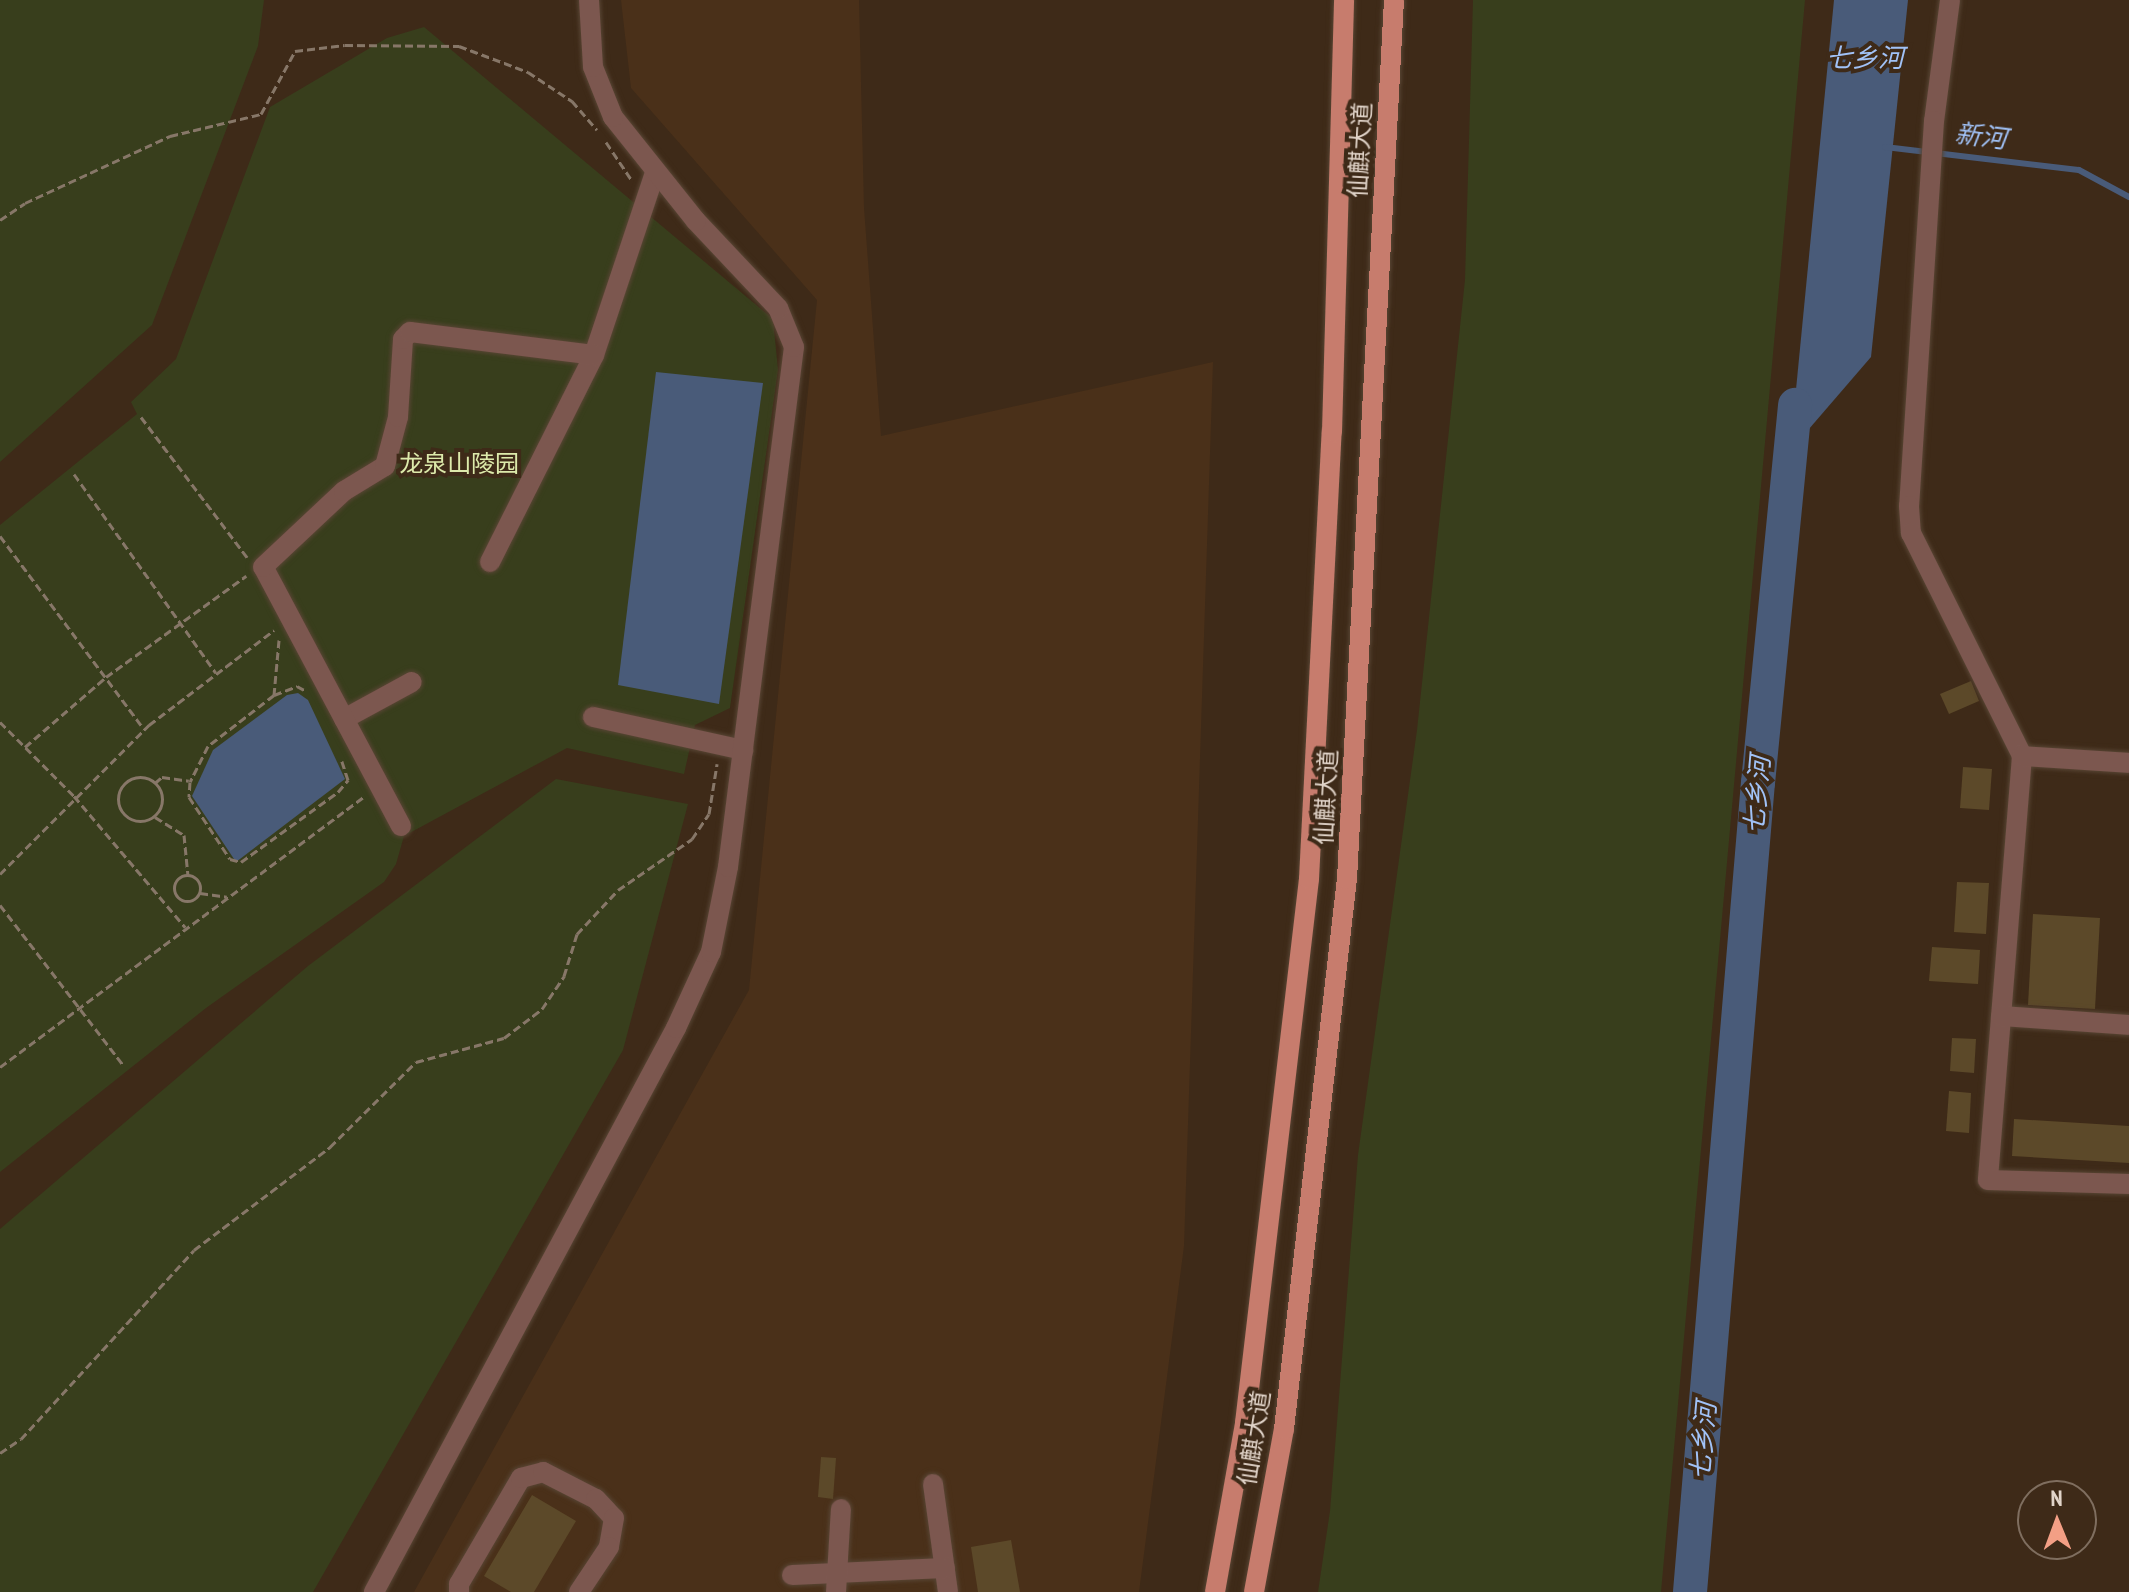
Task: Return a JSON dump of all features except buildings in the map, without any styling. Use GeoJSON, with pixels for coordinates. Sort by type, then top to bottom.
{"type":"FeatureCollection","features":[{"type":"Feature","properties":{"kind":"main road","name":"仙麒大道"},"geometry":{"type":"LineString","coordinates":[[1215,1592],[1245,1423],[1309,879],[1332,432],[1344,0]]}},
{"type":"Feature","properties":{"kind":"main road","name":"仙麒大道"},"geometry":{"type":"LineString","coordinates":[[1254,1592],[1284,1429],[1347,879],[1394,0]]}},
{"type":"Feature","properties":{"kind":"street"},"geometry":{"type":"LineString","coordinates":[[374,1592],[662,1055],[711,952],[743,750],[794,347],[790,328],[772,300],[655,173],[599,92],[589,0]]}},
{"type":"Feature","properties":{"kind":"street"},"geometry":{"type":"LineString","coordinates":[[1950,0],[1934,121],[1911,533],[2022,756],[1988,1180],[2129,1184]]}},
{"type":"Feature","properties":{"kind":"street"},"geometry":{"type":"LineString","coordinates":[[490,562],[594,355],[655,173]]}},
{"type":"Feature","properties":{"kind":"street"},"geometry":{"type":"LineString","coordinates":[[401,826],[263,567],[344,491],[385,466],[398,417],[403,339],[410,332],[594,355]]}},
{"type":"Feature","properties":{"kind":"street"},"geometry":{"type":"LineString","coordinates":[[344,719],[412,682]]}},
{"type":"Feature","properties":{"kind":"street"},"geometry":{"type":"LineString","coordinates":[[593,717],[743,750]]}},
{"type":"Feature","properties":{"kind":"street"},"geometry":{"type":"LineString","coordinates":[[2022,756],[2129,763]]}},
{"type":"Feature","properties":{"kind":"street"},"geometry":{"type":"LineString","coordinates":[[2001,1016],[2129,1025]]}},
{"type":"Feature","properties":{"kind":"street"},"geometry":{"type":"LineString","coordinates":[[459,1592],[459,1584],[521,1478],[543,1472],[596,1499],[614,1518],[609,1547],[579,1592]]}},
{"type":"Feature","properties":{"kind":"street"},"geometry":{"type":"LineString","coordinates":[[933,1484],[948,1592]]}},
{"type":"Feature","properties":{"kind":"street"},"geometry":{"type":"LineString","coordinates":[[835,1584],[841,1509]]}},
{"type":"Feature","properties":{"kind":"street"},"geometry":{"type":"LineString","coordinates":[[792,1575],[835,1584],[945,1568]]}},
{"type":"Feature","properties":{"kind":"path"},"geometry":{"type":"LineString","coordinates":[[0,220],[25,203],[170,136],[261,114],[295,51],[345,45],[459,46],[528,72],[572,101],[644,199]]}},
{"type":"Feature","properties":{"kind":"path"},"geometry":{"type":"LineString","coordinates":[[25,747],[106,677],[256,570],[141,417]]}},
{"type":"Feature","properties":{"kind":"path"},"geometry":{"type":"LineString","coordinates":[[74,474],[217,674]]}},
{"type":"Feature","properties":{"kind":"path"},"geometry":{"type":"LineString","coordinates":[[0,536],[144,729]]}},
{"type":"Feature","properties":{"kind":"path"},"geometry":{"type":"LineString","coordinates":[[0,874],[74,796],[144,729],[283,624],[274,695]]}},
{"type":"Feature","properties":{"kind":"path"},"geometry":{"type":"LineString","coordinates":[[312,694],[297,686],[274,695],[208,746],[190,782],[189,797],[230,859],[241,862],[338,792],[348,780],[342,759]]}},
{"type":"Feature","properties":{"kind":"path"},"geometry":{"type":"LineString","coordinates":[[0,722],[74,796],[186,927]]}},
{"type":"Feature","properties":{"kind":"path"},"geometry":{"type":"LineString","coordinates":[[0,1453],[21,1439],[194,1250],[330,1147],[416,1062],[504,1038],[542,1009],[564,976],[577,934],[618,890],[692,839],[709,814],[720,745]]}},
{"type":"Feature","properties":{"kind":"path"},"geometry":{"type":"LineString","coordinates":[[143,776],[155,783],[163,802],[155,817],[138,822],[122,814],[117,797],[126,781],[143,776]]}},
{"type":"Feature","properties":{"kind":"path"},"geometry":{"type":"LineString","coordinates":[[155,783],[162,777],[190,782]]}},
{"type":"Feature","properties":{"kind":"path"},"geometry":{"type":"LineString","coordinates":[[0,1067],[80,1004],[379,786]]}},
{"type":"Feature","properties":{"kind":"path"},"geometry":{"type":"LineString","coordinates":[[155,817],[184,835],[188,876]]}},
{"type":"Feature","properties":{"kind":"path"},"geometry":{"type":"LineString","coordinates":[[188,876],[199,883],[200,893],[193,901],[175,894],[175,884],[188,876]]}},
{"type":"Feature","properties":{"kind":"path"},"geometry":{"type":"LineString","coordinates":[[200,893],[227,897]]}},
{"type":"Feature","properties":{"kind":"path"},"geometry":{"type":"LineString","coordinates":[[0,905],[80,1004],[124,1066]]}},
{"type":"Feature","properties":{"kind":"shaded area"},"geometry":{"type":"Polygon","coordinates":[[[621,0],[859,0],[864,208],[881,436],[1213,362],[1184,1246],[1139,1592],[414,1592],[749,990],[817,300],[631,88],[621,0]]]}},
{"type":"Feature","properties":{"kind":"green space"},"geometry":{"type":"Polygon","coordinates":[[[0,0],[264,0],[258,46],[152,325],[0,462],[0,0]]]}},
{"type":"Feature","properties":{"kind":"green space"},"geometry":{"type":"Polygon","coordinates":[[[1473,0],[1805,0],[1661,1592],[1318,1592],[1330,1511],[1358,1155],[1417,730],[1465,280],[1473,0]]]}},
{"type":"Feature","properties":{"kind":"green space","name":"龙泉山陵园"},"geometry":{"type":"Polygon","coordinates":[[[424,27],[773,319],[778,370],[730,708],[695,725],[684,774],[567,748],[404,836],[396,864],[384,882],[206,1008],[0,1172],[0,525],[137,414],[131,402],[176,359],[270,107],[387,38],[424,27]]]}},
{"type":"Feature","properties":{"kind":"green space"},"geometry":{"type":"Polygon","coordinates":[[[556,779],[688,804],[623,1050],[313,1592],[0,1592],[0,1229],[308,966],[556,779]]]}},
{"type":"Feature","properties":{"kind":"water","name":"七乡河"},"geometry":{"type":"Polygon","coordinates":[[[1834,0],[1908,0],[1871,357],[1790,451],[1834,0]]]}},
{"type":"Feature","properties":{"kind":"water"},"geometry":{"type":"Polygon","coordinates":[[[656,372],[763,383],[719,704],[618,685],[656,372]]]}},
{"type":"Feature","properties":{"kind":"water"},"geometry":{"type":"Polygon","coordinates":[[[298,693],[308,700],[345,779],[236,862],[192,796],[213,750],[287,695],[298,693]]]}},
{"type":"Feature","properties":{"kind":"waterway","name":"新河"},"geometry":{"type":"LineString","coordinates":[[1885,147],[2079,170],[2129,197]]}},
{"type":"Feature","properties":{"kind":"waterway","name":"七乡河"},"geometry":{"type":"LineString","coordinates":[[1690,1592],[1758,783],[1795,405]]}}]}
